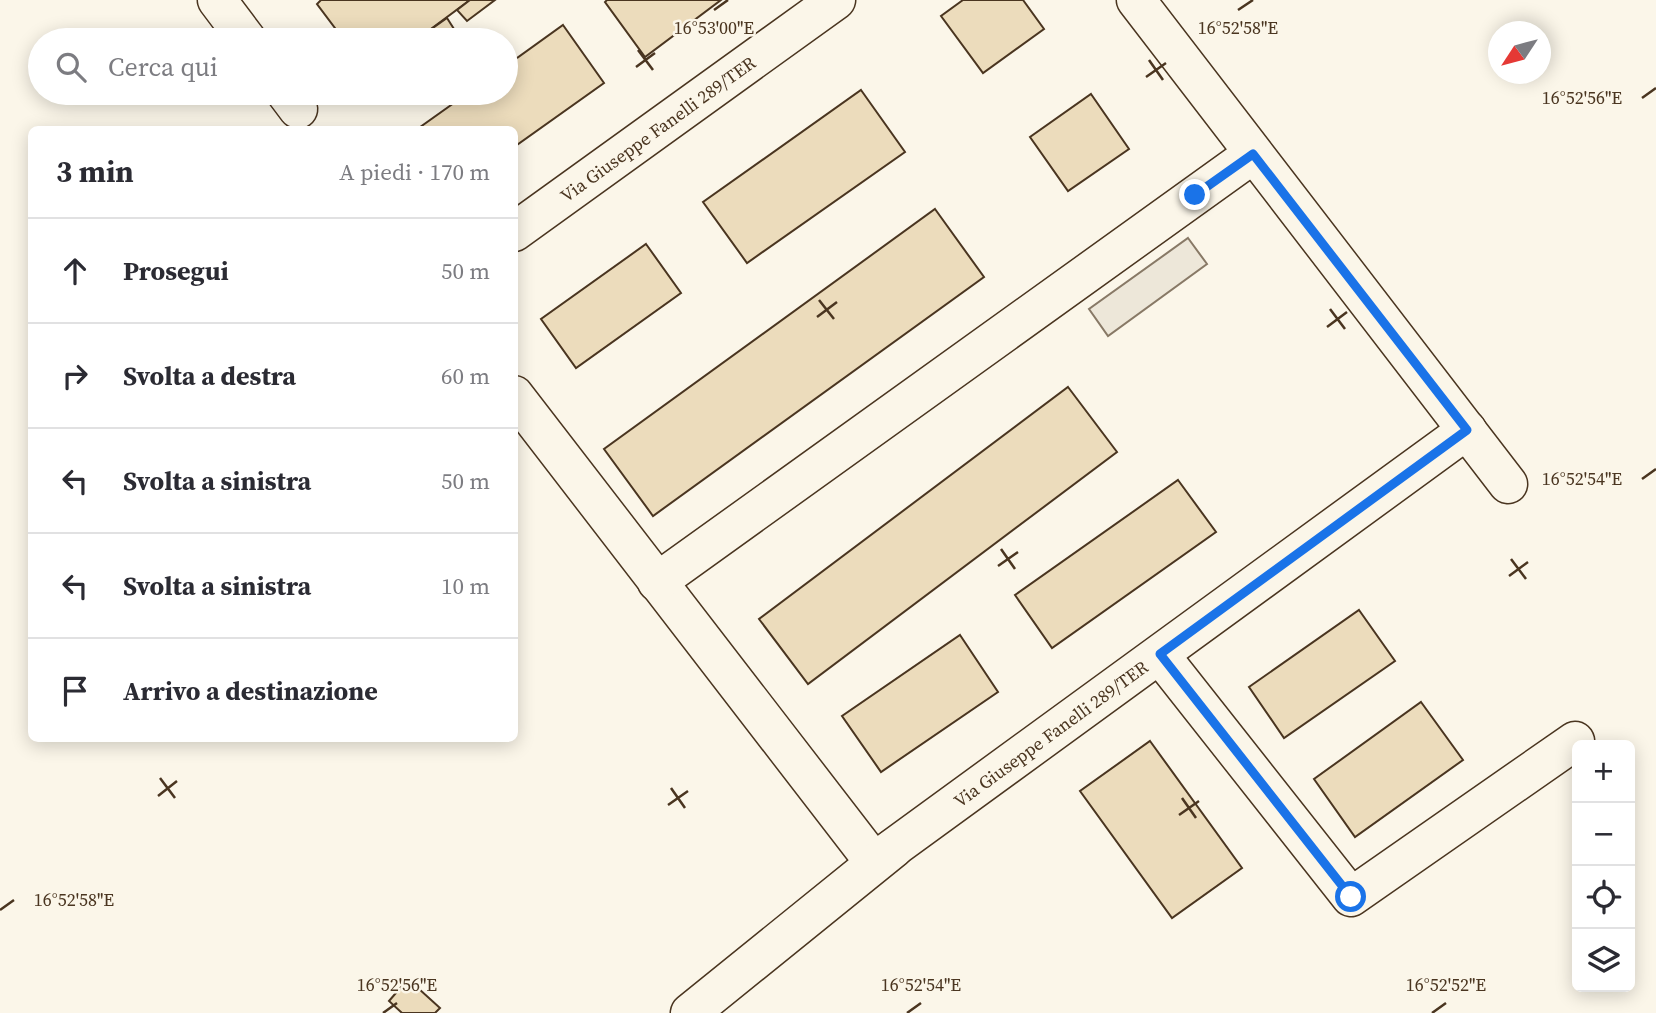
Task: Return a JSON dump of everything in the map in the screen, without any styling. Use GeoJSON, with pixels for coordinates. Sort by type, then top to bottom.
{"type":"FeatureCollection","features":[{"type":"Feature","properties":{"kind":"street"},"geometry":{"type":"LineString","coordinates":[[217,0],[238,28]]}},
{"type":"Feature","properties":{"kind":"street","name":"Via Giuseppe Fanelli 289/TER"},"geometry":{"type":"LineString","coordinates":[[518,229],[836,0]]}},
{"type":"Feature","properties":{"kind":"street"},"geometry":{"type":"LineString","coordinates":[[1136,0],[1508,484]]}},
{"type":"Feature","properties":{"kind":"street"},"geometry":{"type":"LineString","coordinates":[[657,582],[1253,154]]}},
{"type":"Feature","properties":{"kind":"street"},"geometry":{"type":"LineString","coordinates":[[518,400],[874,862],[690,1013]]}},
{"type":"Feature","properties":{"kind":"street","name":"Via Giuseppe Fanelli 289/TER"},"geometry":{"type":"LineString","coordinates":[[874,862],[1467,430]]}},
{"type":"Feature","properties":{"kind":"street","name":"Via Giuseppe Fanelli 289/TER"},"geometry":{"type":"LineString","coordinates":[[874,862],[1467,430]]}},
{"type":"Feature","properties":{"kind":"street","name":"Via Giuseppe Fanelli 289/TER"},"geometry":{"type":"LineString","coordinates":[[1160,654],[1351,897],[1572,743]]}},
{"type":"Feature","properties":{"kind":"shaded area"},"geometry":{"type":"Polygon","coordinates":[[[1188,238],[1207,264],[1108,336],[1089,309],[1188,238]]]}},
{"type":"Feature","properties":{"kind":"building"},"geometry":{"type":"Polygon","coordinates":[[[321,0],[470,0],[432,28],[335,28],[317,4],[321,0]]]}},
{"type":"Feature","properties":{"kind":"building"},"geometry":{"type":"Polygon","coordinates":[[[470,0],[495,0],[467,21],[457,10],[470,0]]]}},
{"type":"Feature","properties":{"kind":"building"},"geometry":{"type":"Polygon","coordinates":[[[721,0],[645,57],[605,2],[721,0]]]}},
{"type":"Feature","properties":{"kind":"building"},"geometry":{"type":"Polygon","coordinates":[[[963,0],[1023,0],[1044,29],[983,73],[941,16],[963,0]]]}},
{"type":"Feature","properties":{"kind":"building"},"geometry":{"type":"Polygon","coordinates":[[[447,18],[453,28],[433,28],[447,18]]]}},
{"type":"Feature","properties":{"kind":"building"},"geometry":{"type":"Polygon","coordinates":[[[563,25],[604,83],[518,144],[518,126],[422,126],[451,105],[518,105],[518,57],[563,25]]]}},
{"type":"Feature","properties":{"kind":"building"},"geometry":{"type":"Polygon","coordinates":[[[861,90],[905,152],[747,263],[703,202],[861,90]]]}},
{"type":"Feature","properties":{"kind":"building"},"geometry":{"type":"Polygon","coordinates":[[[1091,94],[1129,149],[1068,191],[1030,137],[1091,94]]]}},
{"type":"Feature","properties":{"kind":"building"},"geometry":{"type":"Polygon","coordinates":[[[935,209],[984,277],[653,516],[604,449],[935,209]]]}},
{"type":"Feature","properties":{"kind":"building"},"geometry":{"type":"Polygon","coordinates":[[[646,244],[681,293],[576,368],[541,319],[646,244]]]}},
{"type":"Feature","properties":{"kind":"building"},"geometry":{"type":"Polygon","coordinates":[[[1068,387],[1117,452],[808,684],[759,619],[1068,387]]]}},
{"type":"Feature","properties":{"kind":"building"},"geometry":{"type":"Polygon","coordinates":[[[1178,480],[1216,532],[1052,648],[1015,595],[1178,480]]]}},
{"type":"Feature","properties":{"kind":"building"},"geometry":{"type":"Polygon","coordinates":[[[1359,610],[1395,661],[1284,738],[1249,687],[1359,610]]]}},
{"type":"Feature","properties":{"kind":"building"},"geometry":{"type":"Polygon","coordinates":[[[960,635],[998,692],[881,772],[842,716],[960,635]]]}},
{"type":"Feature","properties":{"kind":"building"},"geometry":{"type":"Polygon","coordinates":[[[1421,702],[1463,760],[1355,837],[1314,779],[1421,702]]]}},
{"type":"Feature","properties":{"kind":"building"},"geometry":{"type":"Polygon","coordinates":[[[1150,741],[1242,868],[1172,918],[1080,791],[1150,741]]]}},
{"type":"Feature","properties":{"kind":"building"},"geometry":{"type":"Polygon","coordinates":[[[408,979],[440,1008],[435,1013],[402,1013],[389,1001],[408,979]]]}},
{"type":"Feature","properties":{"kind":"route"},"geometry":{"type":"LineString","coordinates":[[1195,195],[1253,154],[1467,430],[1160,654],[1351,897]]}}]}
